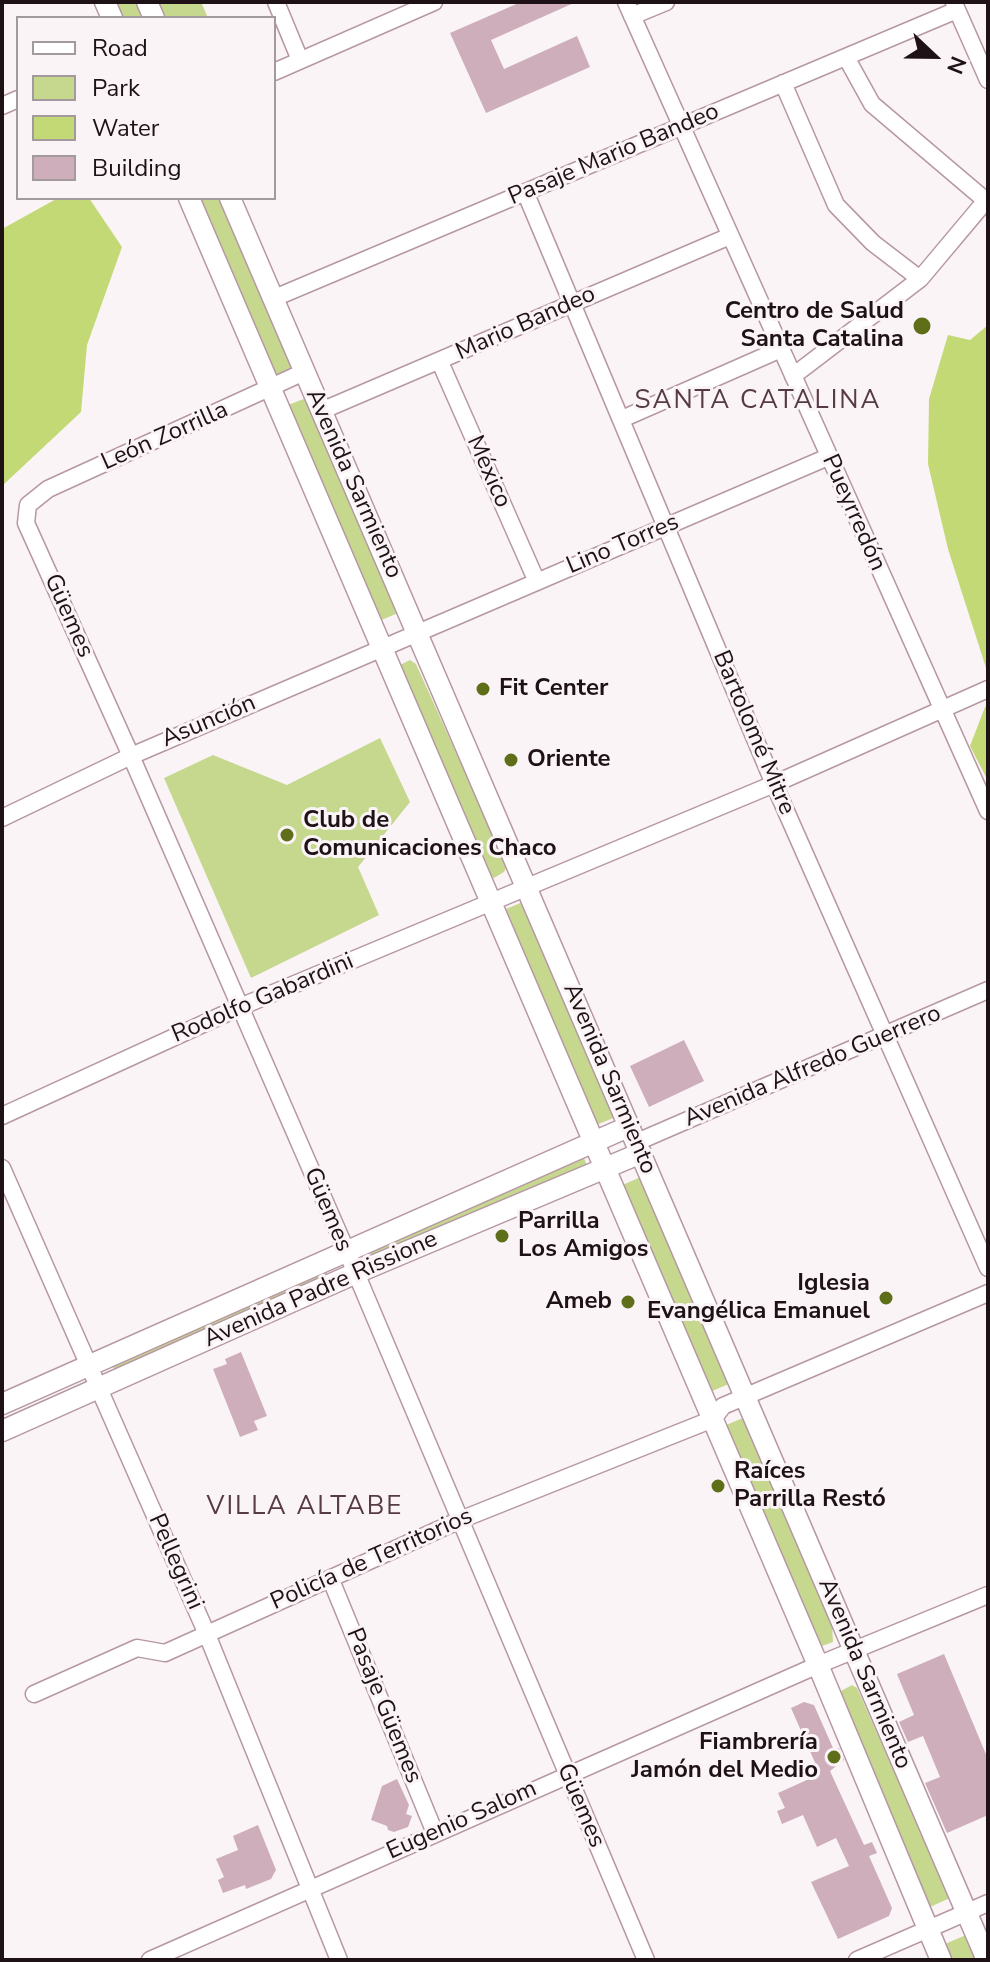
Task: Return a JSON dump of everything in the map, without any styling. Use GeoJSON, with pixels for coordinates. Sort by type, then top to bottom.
{"type":"FeatureCollection","features":[{"type":"Feature","properties":{"kind":"main road","name":"Avenida Sarmiento"},"geometry":{"type":"LineString","coordinates":[[190,200],[818,1665],[941,1960]]}},
{"type":"Feature","properties":{"kind":"main road","name":"Avenida Sarmiento"},"geometry":{"type":"LineString","coordinates":[[231,200],[987,1960]]}},
{"type":"Feature","properties":{"kind":"main road","name":"Avenida Padre Rissione"},"geometry":{"type":"LineString","coordinates":[[2,1404],[595,1144],[636,1140]]}},
{"type":"Feature","properties":{"kind":"main road","name":"Avenida Padre Rissione"},"geometry":{"type":"LineString","coordinates":[[2,1431],[356,1273],[605,1168],[636,1140]]}},
{"type":"Feature","properties":{"kind":"street"},"geometry":{"type":"LineString","coordinates":[[276,2],[300,60]]}},
{"type":"Feature","properties":{"kind":"street"},"geometry":{"type":"LineString","coordinates":[[276,71],[434,2]]}},
{"type":"Feature","properties":{"kind":"street"},"geometry":{"type":"LineString","coordinates":[[629,9],[666,2]]}},
{"type":"Feature","properties":{"kind":"street"},"geometry":{"type":"LineString","coordinates":[[955,6],[988,80]]}},
{"type":"Feature","properties":{"kind":"street","name":"Pasaje Mario Bandeo"},"geometry":{"type":"LineString","coordinates":[[272,299],[846,57],[955,6]]}},
{"type":"Feature","properties":{"kind":"street","name":"Pueyrredón"},"geometry":{"type":"LineString","coordinates":[[629,9],[988,811]]}},
{"type":"Feature","properties":{"kind":"street"},"geometry":{"type":"LineString","coordinates":[[793,376],[920,279],[987,199],[872,104],[846,57]]}},
{"type":"Feature","properties":{"kind":"street"},"geometry":{"type":"LineString","coordinates":[[783,83],[836,205],[873,243],[920,279]]}},
{"type":"Feature","properties":{"kind":"street","name":"Bartolomé Mitre"},"geometry":{"type":"LineString","coordinates":[[526,194],[774,784],[988,1268]]}},
{"type":"Feature","properties":{"kind":"street","name":"Mario Bandeo"},"geometry":{"type":"LineString","coordinates":[[321,411],[730,236]]}},
{"type":"Feature","properties":{"kind":"street"},"geometry":{"type":"LineString","coordinates":[[622,419],[781,349]]}},
{"type":"Feature","properties":{"kind":"street","name":"México"},"geometry":{"type":"LineString","coordinates":[[440,362],[537,582]]}},
{"type":"Feature","properties":{"kind":"street","name":"León Zorrilla"},"geometry":{"type":"LineString","coordinates":[[28,505],[48,489],[304,372]]}},
{"type":"Feature","properties":{"kind":"street","name":"Lino Torres"},"geometry":{"type":"LineString","coordinates":[[419,634],[828,457]]}},
{"type":"Feature","properties":{"kind":"street","name":"Güemes"},"geometry":{"type":"LineString","coordinates":[[28,505],[26,523],[356,1273],[646,1960]]}},
{"type":"Feature","properties":{"kind":"street","name":"Asunción"},"geometry":{"type":"LineString","coordinates":[[2,818],[131,756],[419,634]]}},
{"type":"Feature","properties":{"kind":"street","name":"Rodolfo Gabardini"},"geometry":{"type":"LineString","coordinates":[[2,1116],[240,1007],[774,784],[988,689]]}},
{"type":"Feature","properties":{"kind":"street","name":"Avenida Alfredo Guerrero"},"geometry":{"type":"LineString","coordinates":[[636,1140],[988,990]]}},
{"type":"Feature","properties":{"kind":"street","name":"Pellegrini"},"geometry":{"type":"LineString","coordinates":[[2,1168],[206,1632],[339,1960]]}},
{"type":"Feature","properties":{"kind":"street","name":"Policía de Territorios"},"geometry":{"type":"LineString","coordinates":[[34,1694],[137,1648],[165,1653],[460,1520],[713,1419],[723,1406],[988,1293]]}},
{"type":"Feature","properties":{"kind":"street","name":"Pasaje Güemes"},"geometry":{"type":"LineString","coordinates":[[331,1580],[435,1833]]}},
{"type":"Feature","properties":{"kind":"street","name":"Eugenio Salom"},"geometry":{"type":"LineString","coordinates":[[150,1960],[818,1665],[988,1595]]}},
{"type":"Feature","properties":{"kind":"street"},"geometry":{"type":"LineString","coordinates":[[857,1960],[988,1903]]}},
{"type":"Feature","properties":{"kind":"green space"},"geometry":{"type":"Polygon","coordinates":[[[116,2],[139,2],[144,14],[140,16],[122,16],[116,2]]]}},
{"type":"Feature","properties":{"kind":"green space"},"geometry":{"type":"Polygon","coordinates":[[[154,2],[201,2],[207,16],[160,16],[154,2]]]}},
{"type":"Feature","properties":{"kind":"green space"},"geometry":{"type":"Polygon","coordinates":[[[199,200],[221,200],[293,368],[274,376],[199,200]]]}},
{"type":"Feature","properties":{"kind":"green space"},"geometry":{"type":"Polygon","coordinates":[[[309,397],[398,613],[377,622],[288,405],[309,397]]]}},
{"type":"Feature","properties":{"kind":"green space"},"geometry":{"type":"Polygon","coordinates":[[[410,660],[416,664],[507,866],[494,878],[488,874],[400,665],[410,660]]]}},
{"type":"Feature","properties":{"kind":"green space","name":"Club de Comunicaciones Chaco"},"geometry":{"type":"Polygon","coordinates":[[[380,738],[410,802],[358,867],[379,915],[251,978],[164,778],[213,755],[287,785],[380,738]]]}},
{"type":"Feature","properties":{"kind":"green space"},"geometry":{"type":"Polygon","coordinates":[[[525,901],[616,1117],[596,1125],[506,909],[525,901]]]}},
{"type":"Feature","properties":{"kind":"green space"},"geometry":{"type":"Polygon","coordinates":[[[583,1156],[588,1167],[373,1259],[368,1248],[583,1156]]]}},
{"type":"Feature","properties":{"kind":"green space"},"geometry":{"type":"Polygon","coordinates":[[[641,1177],[731,1383],[710,1392],[620,1186],[641,1177]]]}},
{"type":"Feature","properties":{"kind":"green space"},"geometry":{"type":"Polygon","coordinates":[[[324,1267],[329,1279],[115,1371],[110,1360],[324,1267]]]}},
{"type":"Feature","properties":{"kind":"green space"},"geometry":{"type":"Polygon","coordinates":[[[745,1417],[832,1624],[833,1642],[822,1646],[812,1632],[724,1426],[745,1417]]]}},
{"type":"Feature","properties":{"kind":"green space"},"geometry":{"type":"Polygon","coordinates":[[[852,1685],[857,1688],[950,1898],[930,1907],[839,1696],[841,1691],[852,1685]]]}},
{"type":"Feature","properties":{"kind":"green space"},"geometry":{"type":"Polygon","coordinates":[[[966,1935],[976,1960],[952,1960],[945,1944],[966,1935]]]}},
{"type":"Feature","properties":{"kind":"water"},"geometry":{"type":"Polygon","coordinates":[[[54,200],[90,200],[122,247],[87,345],[81,412],[2,486],[2,229],[54,200]]]}},
{"type":"Feature","properties":{"kind":"water"},"geometry":{"type":"Polygon","coordinates":[[[988,325],[987,671],[948,549],[928,464],[929,399],[948,335],[970,340],[988,325]]]}},
{"type":"Feature","properties":{"kind":"water"},"geometry":{"type":"Polygon","coordinates":[[[988,705],[988,781],[970,746],[988,705]]]}},
{"type":"Feature","properties":{"kind":"building"},"geometry":{"type":"Polygon","coordinates":[[[521,2],[576,2],[491,40],[504,69],[577,36],[590,67],[486,113],[450,33],[521,2]]]}},
{"type":"Feature","properties":{"kind":"building"},"geometry":{"type":"Polygon","coordinates":[[[684,1040],[704,1081],[649,1107],[630,1066],[684,1040]]]}},
{"type":"Feature","properties":{"kind":"building"},"geometry":{"type":"Polygon","coordinates":[[[241,1352],[267,1416],[254,1421],[258,1430],[240,1437],[213,1369],[227,1364],[225,1359],[241,1352]]]}},
{"type":"Feature","properties":{"kind":"building"},"geometry":{"type":"Polygon","coordinates":[[[944,1654],[988,1759],[988,1815],[947,1833],[925,1783],[940,1777],[923,1736],[908,1742],[899,1722],[914,1715],[897,1674],[944,1654]]]}},
{"type":"Feature","properties":{"kind":"building"},"geometry":{"type":"Polygon","coordinates":[[[804,1702],[814,1705],[833,1748],[839,1748],[844,1760],[830,1771],[864,1845],[872,1842],[877,1853],[869,1856],[892,1908],[889,1916],[838,1939],[811,1882],[849,1866],[836,1838],[817,1847],[803,1815],[782,1824],[777,1811],[785,1808],[778,1793],[820,1774],[791,1708],[804,1702]]]}},
{"type":"Feature","properties":{"kind":"building"},"geometry":{"type":"Polygon","coordinates":[[[397,1779],[409,1805],[406,1814],[412,1816],[408,1827],[394,1832],[371,1820],[382,1786],[397,1779]]]}},
{"type":"Feature","properties":{"kind":"building"},"geometry":{"type":"Polygon","coordinates":[[[258,1825],[276,1870],[271,1879],[246,1889],[245,1885],[223,1893],[218,1880],[224,1877],[216,1859],[238,1850],[233,1836],[258,1825]]]}},
{"type":"Feature","properties":{"kind":"place","name":"Centro de Salud Santa Catalina"},"geometry":{"type":"Point","coordinates":[922,326]}},
{"type":"Feature","properties":{"kind":"place","name":"Fit Center"},"geometry":{"type":"Point","coordinates":[483,689]}},
{"type":"Feature","properties":{"kind":"place","name":"Oriente"},"geometry":{"type":"Point","coordinates":[511,760]}},
{"type":"Feature","properties":{"kind":"place","name":"Club de Comunicaciones Chaco"},"geometry":{"type":"Point","coordinates":[287,835]}},
{"type":"Feature","properties":{"kind":"place","name":"Parrilla Los Amigos"},"geometry":{"type":"Point","coordinates":[502,1236]}},
{"type":"Feature","properties":{"kind":"place","name":"Iglesia Evangélica Emanuel"},"geometry":{"type":"Point","coordinates":[886,1298]}},
{"type":"Feature","properties":{"kind":"place","name":"Ameb"},"geometry":{"type":"Point","coordinates":[628,1302]}},
{"type":"Feature","properties":{"kind":"place","name":"Raíces Parrilla Restó"},"geometry":{"type":"Point","coordinates":[718,1486]}},
{"type":"Feature","properties":{"kind":"place","name":"Fiambrería Jamón del Medio"},"geometry":{"type":"Point","coordinates":[834,1757]}},
{"type":"Feature","properties":{"kind":"district","name":"SANTA CATALINA"},"geometry":{"type":"Point","coordinates":[758,402]}},
{"type":"Feature","properties":{"kind":"district","name":"VILLA ALTABE"},"geometry":{"type":"Point","coordinates":[305,1508]}}]}
